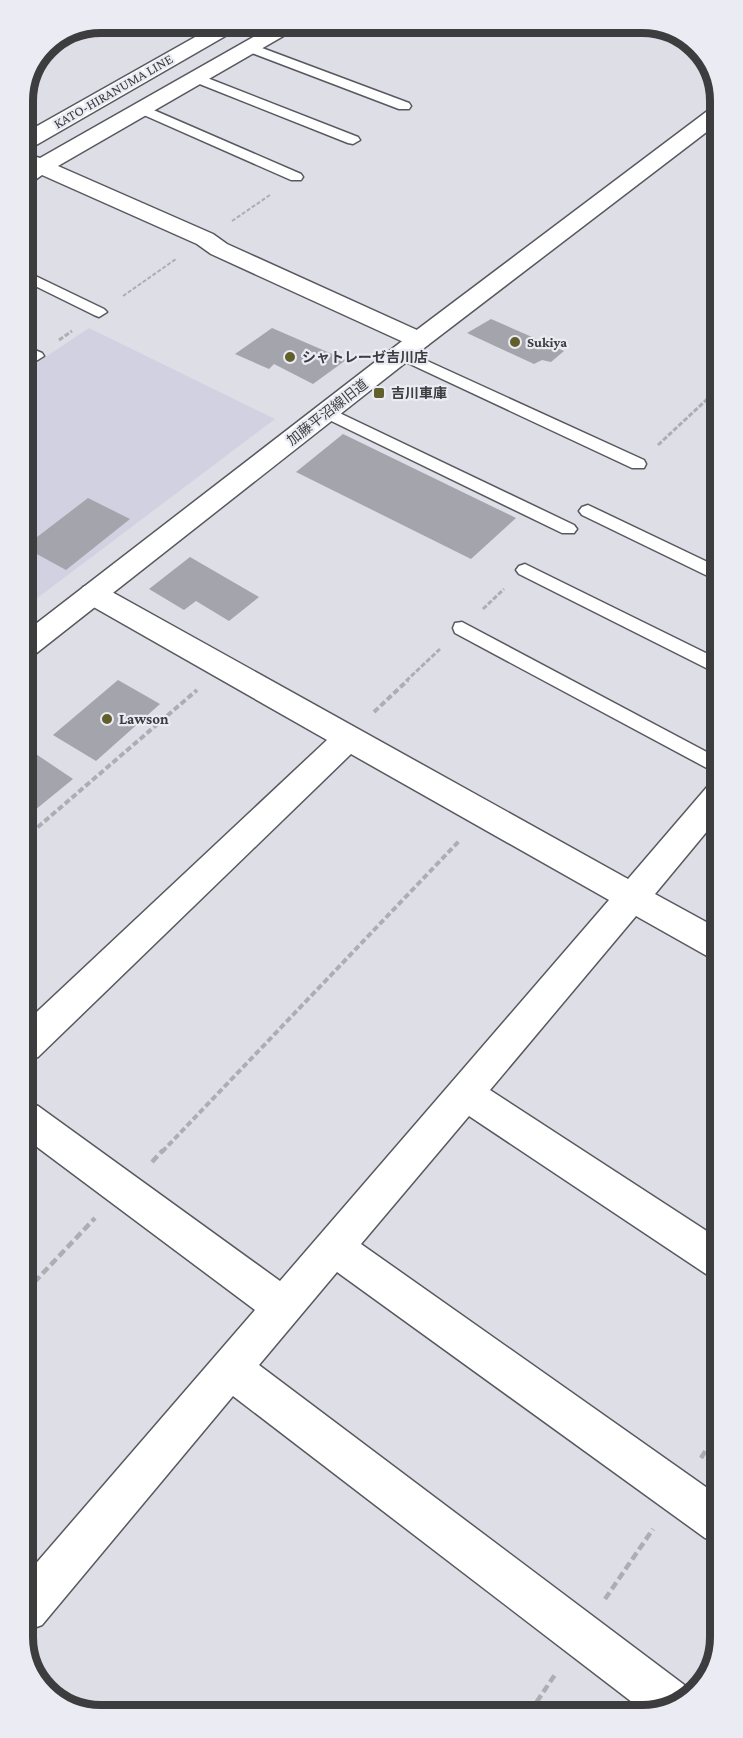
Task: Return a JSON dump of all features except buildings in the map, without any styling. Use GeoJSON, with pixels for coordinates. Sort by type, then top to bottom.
{"type":"FeatureCollection","features":[{"type":"Feature","properties":{"kind":"street","name":"KATO-HIRANUMA LINE"},"geometry":{"type":"LineString","coordinates":[[33,137],[215,33]]}},
{"type":"Feature","properties":{"kind":"street"},"geometry":{"type":"LineString","coordinates":[[33,166],[142,109],[273,33]]}},
{"type":"Feature","properties":{"kind":"street","name":"加藤平沼線旧道"},"geometry":{"type":"LineString","coordinates":[[33,641],[410,347],[710,124]]}},
{"type":"Feature","properties":{"kind":"street"},"geometry":{"type":"LineString","coordinates":[[33,170],[205,238],[219,249],[410,347]]}},
{"type":"Feature","properties":{"kind":"street"},"geometry":{"type":"LineString","coordinates":[[93,594],[225,666],[710,941]]}},
{"type":"Feature","properties":{"kind":"street"},"geometry":{"type":"LineString","coordinates":[[33,1038],[349,737]]}},
{"type":"Feature","properties":{"kind":"street"},"geometry":{"type":"LineString","coordinates":[[33,1601],[710,806]]}},
{"type":"Feature","properties":{"kind":"street"},"geometry":{"type":"LineString","coordinates":[[466,1094],[710,1254]]}},
{"type":"Feature","properties":{"kind":"street"},"geometry":{"type":"LineString","coordinates":[[33,1123],[283,1307]]}},
{"type":"Feature","properties":{"kind":"street"},"geometry":{"type":"LineString","coordinates":[[334,1247],[710,1516]]}},
{"type":"Feature","properties":{"kind":"street"},"geometry":{"type":"LineString","coordinates":[[231,1369],[667,1700]]}},
{"type":"Feature","properties":{"kind":"lane"},"geometry":{"type":"LineString","coordinates":[[249,47],[404,106]]}},
{"type":"Feature","properties":{"kind":"lane"},"geometry":{"type":"LineString","coordinates":[[197,78],[353,140]]}},
{"type":"Feature","properties":{"kind":"lane"},"geometry":{"type":"LineString","coordinates":[[142,109],[296,177]]}},
{"type":"Feature","properties":{"kind":"lane"},"geometry":{"type":"LineString","coordinates":[[33,279],[99,312]]}},
{"type":"Feature","properties":{"kind":"lane"},"geometry":{"type":"LineString","coordinates":[[410,347],[638,464]]}},
{"type":"Feature","properties":{"kind":"lane"},"geometry":{"type":"LineString","coordinates":[[327,412],[568,529]]}},
{"type":"Feature","properties":{"kind":"lane"},"geometry":{"type":"LineString","coordinates":[[588,511],[710,571]]}},
{"type":"Feature","properties":{"kind":"lane"},"geometry":{"type":"LineString","coordinates":[[525,570],[710,663]]}},
{"type":"Feature","properties":{"kind":"lane"},"geometry":{"type":"LineString","coordinates":[[462,628],[710,763]]}},
{"type":"Feature","properties":{"kind":"path"},"geometry":{"type":"LineString","coordinates":[[33,831],[225,666]]}},
{"type":"Feature","properties":{"kind":"path"},"geometry":{"type":"LineString","coordinates":[[33,1284],[486,814]]}},
{"type":"Feature","properties":{"kind":"path"},"geometry":{"type":"LineString","coordinates":[[535,1705],[710,1444]]}},
{"type":"Feature","properties":{"kind":"shaded area"},"geometry":{"type":"Polygon","coordinates":[[[89,328],[275,419],[33,601],[33,365],[89,328]]]}},
{"type":"Feature","properties":{"kind":"place","name":"Sukiya"},"geometry":{"type":"Point","coordinates":[515,342]}},
{"type":"Feature","properties":{"kind":"place","name":"シャトレーゼ吉川店"},"geometry":{"type":"Point","coordinates":[290,357]}},
{"type":"Feature","properties":{"kind":"place","name":"吉川車庫"},"geometry":{"type":"Point","coordinates":[379,393]}},
{"type":"Feature","properties":{"kind":"place","name":"Lawson"},"geometry":{"type":"Point","coordinates":[107,719]}}]}
